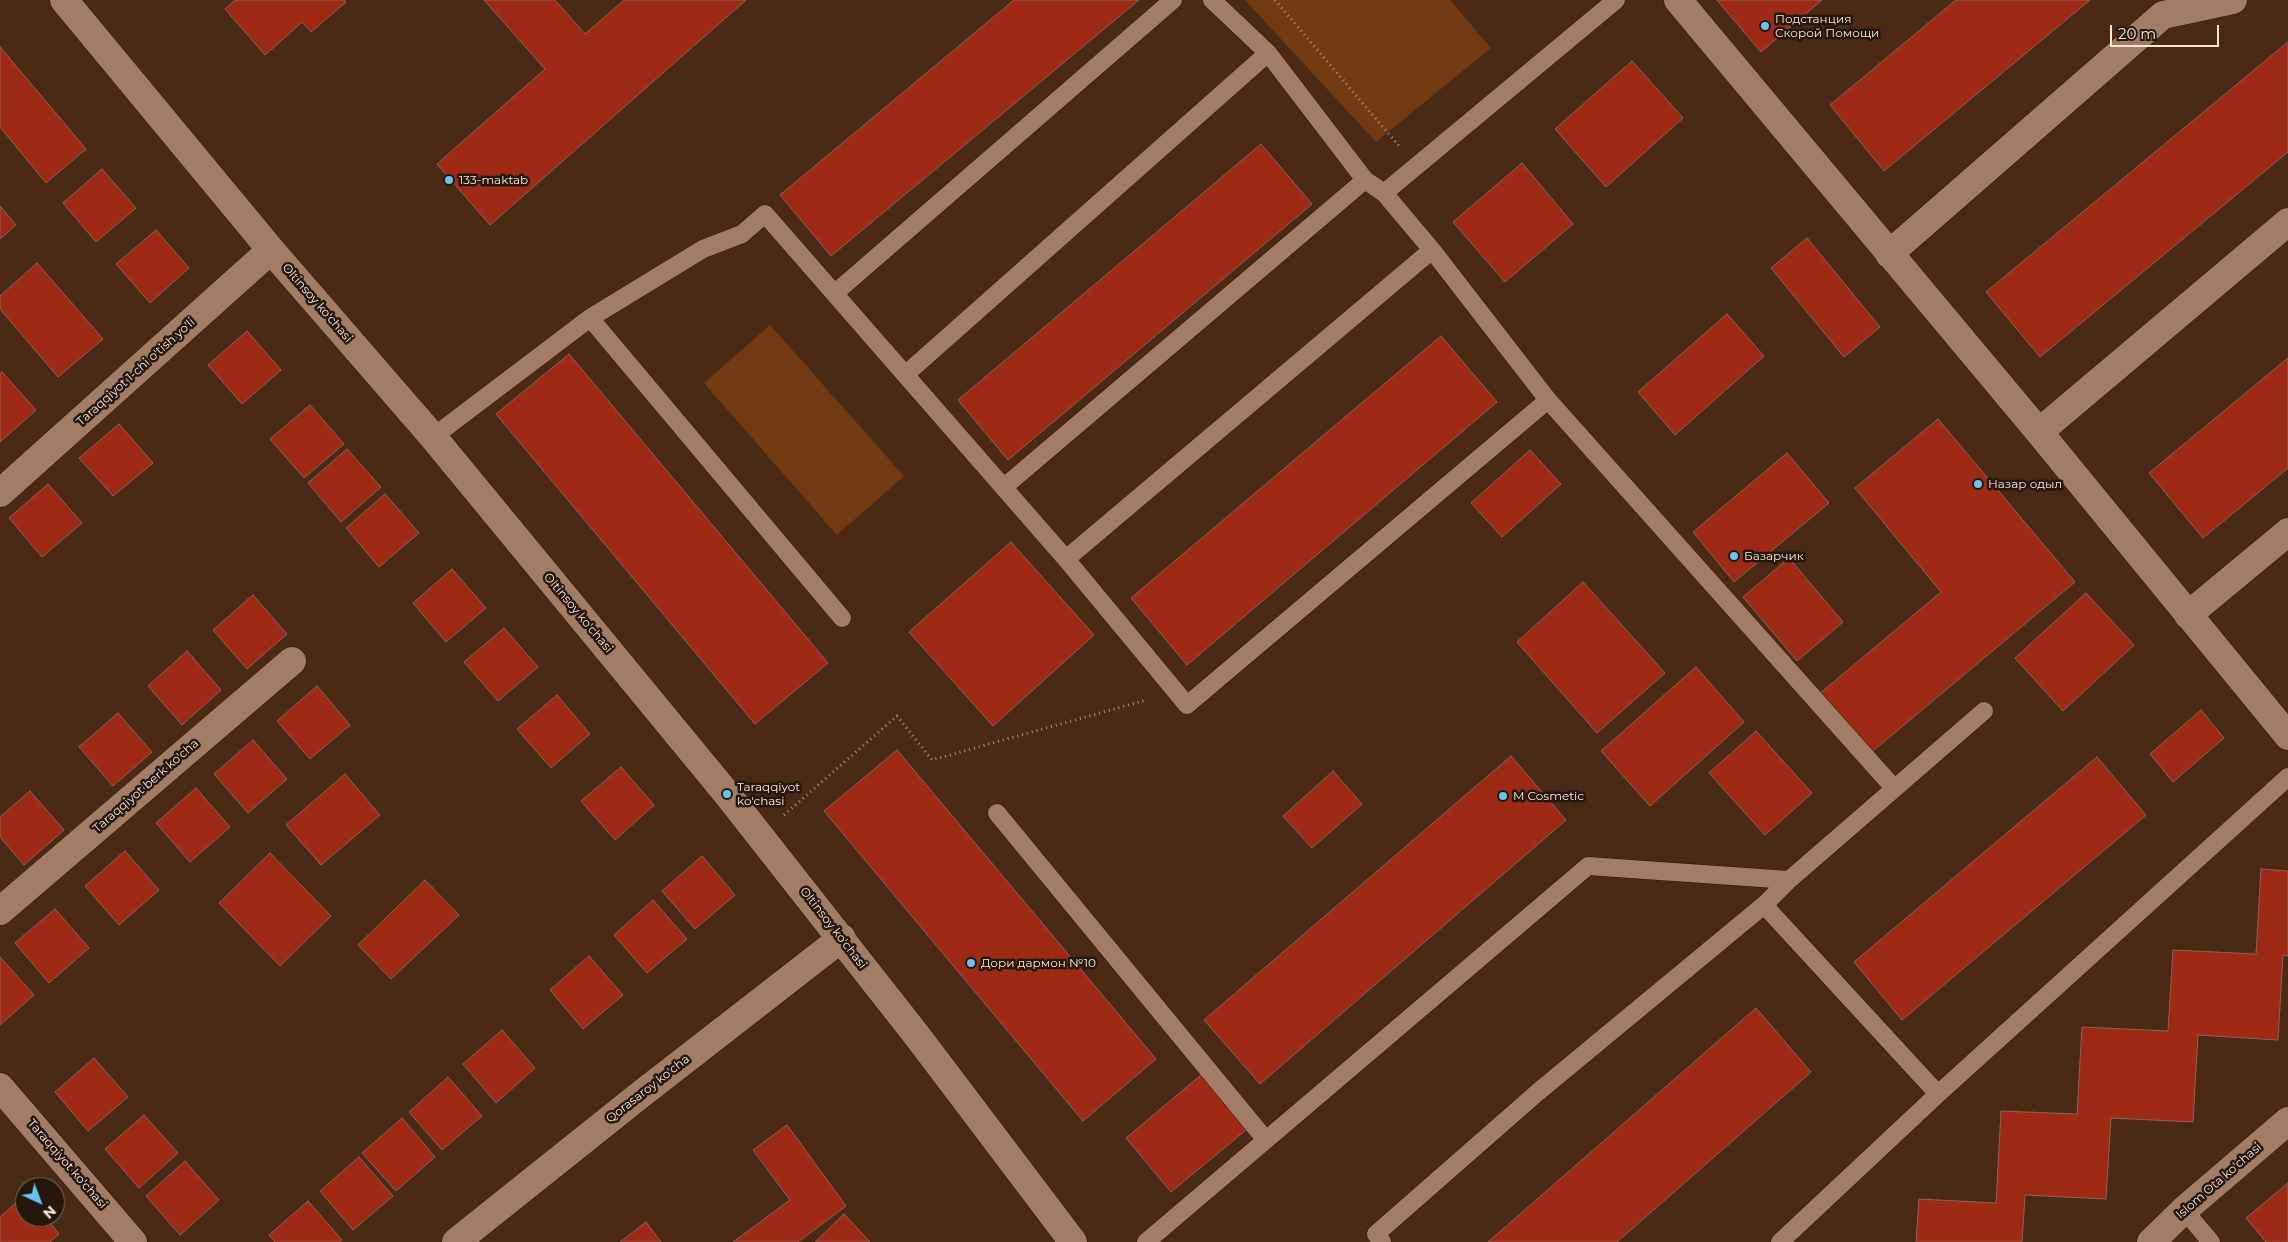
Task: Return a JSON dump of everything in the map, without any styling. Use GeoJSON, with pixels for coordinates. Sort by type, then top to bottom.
{"type":"FeatureCollection","features":[{"type":"Feature","properties":{"kind":"street","name":"Oltinsoy ko'chasi"},"geometry":{"type":"LineString","coordinates":[[64,0],[271,250],[433,437],[760,836],[842,938],[1073,1242]]}},
{"type":"Feature","properties":{"kind":"street"},"geometry":{"type":"LineString","coordinates":[[1678,0],[2039,432],[2288,736]]}},
{"type":"Feature","properties":{"kind":"street"},"geometry":{"type":"LineString","coordinates":[[1890,254],[2163,15],[2233,0]]}},
{"type":"Feature","properties":{"kind":"street"},"geometry":{"type":"LineString","coordinates":[[2039,432],[2288,222]]}},
{"type":"Feature","properties":{"kind":"street","name":"Taraqqiyot 1-chi o'tish yo'li"},"geometry":{"type":"LineString","coordinates":[[0,494],[271,250]]}},
{"type":"Feature","properties":{"kind":"street"},"geometry":{"type":"LineString","coordinates":[[2188,616],[2288,532]]}},
{"type":"Feature","properties":{"kind":"street","name":"Taraqqiyot berk ko'cha"},"geometry":{"type":"LineString","coordinates":[[0,911],[292,661]]}},
{"type":"Feature","properties":{"kind":"street","name":"Qorasaroy ko'cha"},"geometry":{"type":"LineString","coordinates":[[456,1242],[842,938]]}},
{"type":"Feature","properties":{"kind":"street","name":"Taraqqiyot ko'chasi"},"geometry":{"type":"LineString","coordinates":[[0,1087],[133,1242]]}},
{"type":"Feature","properties":{"kind":"street","name":"Islom Ota ko'chasi"},"geometry":{"type":"LineString","coordinates":[[2151,1242],[2184,1210],[2288,1121]]}},
{"type":"Feature","properties":{"kind":"lane"},"geometry":{"type":"LineString","coordinates":[[835,293],[1173,0]]}},
{"type":"Feature","properties":{"kind":"lane"},"geometry":{"type":"LineString","coordinates":[[1212,0],[1268,53],[1365,180],[1384,193],[1432,250],[1548,400],[1894,788]]}},
{"type":"Feature","properties":{"kind":"lane"},"geometry":{"type":"LineString","coordinates":[[1384,193],[1616,0]]}},
{"type":"Feature","properties":{"kind":"lane"},"geometry":{"type":"LineString","coordinates":[[906,374],[1268,53]]}},
{"type":"Feature","properties":{"kind":"lane"},"geometry":{"type":"LineString","coordinates":[[1004,487],[1365,180]]}},
{"type":"Feature","properties":{"kind":"lane"},"geometry":{"type":"LineString","coordinates":[[433,437],[590,318],[703,249],[742,234],[765,214],[1066,559],[1187,705],[1548,400]]}},
{"type":"Feature","properties":{"kind":"lane"},"geometry":{"type":"LineString","coordinates":[[1066,559],[1432,250]]}},
{"type":"Feature","properties":{"kind":"lane"},"geometry":{"type":"LineString","coordinates":[[590,318],[842,618]]}},
{"type":"Feature","properties":{"kind":"lane"},"geometry":{"type":"LineString","coordinates":[[1382,1242],[1376,1234],[1538,1092],[1764,905],[1789,880],[1984,711]]}},
{"type":"Feature","properties":{"kind":"lane"},"geometry":{"type":"LineString","coordinates":[[1780,1242],[1938,1094],[2288,777]]}},
{"type":"Feature","properties":{"kind":"lane"},"geometry":{"type":"LineString","coordinates":[[997,813],[1265,1139]]}},
{"type":"Feature","properties":{"kind":"lane"},"geometry":{"type":"LineString","coordinates":[[1146,1242],[1588,866],[1789,880]]}},
{"type":"Feature","properties":{"kind":"lane"},"geometry":{"type":"LineString","coordinates":[[1764,905],[1938,1094]]}},
{"type":"Feature","properties":{"kind":"lane"},"geometry":{"type":"LineString","coordinates":[[2184,1210],[2210,1242]]}},
{"type":"Feature","properties":{"kind":"path"},"geometry":{"type":"LineString","coordinates":[[1275,0],[1416,166]]}},
{"type":"Feature","properties":{"kind":"path"},"geometry":{"type":"LineString","coordinates":[[760,836],[897,716],[932,760],[1176,692]]}},
{"type":"Feature","properties":{"kind":"shaded area"},"geometry":{"type":"Polygon","coordinates":[[[1245,0],[1450,0],[1491,48],[1376,142],[1245,0]]]}},
{"type":"Feature","properties":{"kind":"shaded area"},"geometry":{"type":"Polygon","coordinates":[[[770,325],[904,476],[837,535],[704,383],[770,325]]]}},
{"type":"Feature","properties":{"kind":"building"},"geometry":{"type":"Polygon","coordinates":[[[235,0],[344,0],[346,2],[311,32],[302,22],[265,55],[225,9],[235,0]]]}},
{"type":"Feature","properties":{"kind":"building"},"geometry":{"type":"Polygon","coordinates":[[[484,0],[555,0],[585,34],[624,0],[746,0],[490,225],[437,164],[545,69],[484,0]]]}},
{"type":"Feature","properties":{"kind":"building"},"geometry":{"type":"Polygon","coordinates":[[[1014,0],[1139,0],[831,256],[780,195],[1014,0]]]}},
{"type":"Feature","properties":{"kind":"building","name":"Подстанция Скорой Помощи"},"geometry":{"type":"Polygon","coordinates":[[[1717,0],[1822,0],[1761,52],[1717,0]]]}},
{"type":"Feature","properties":{"kind":"building"},"geometry":{"type":"Polygon","coordinates":[[[1956,0],[2090,0],[1884,171],[1830,105],[1956,0]]]}},
{"type":"Feature","properties":{"kind":"building"},"geometry":{"type":"Polygon","coordinates":[[[2288,42],[2288,152],[2040,357],[1986,292],[2288,42]]]}},
{"type":"Feature","properties":{"kind":"building"},"geometry":{"type":"Polygon","coordinates":[[[0,47],[86,149],[46,183],[0,127],[0,47]]]}},
{"type":"Feature","properties":{"kind":"building"},"geometry":{"type":"Polygon","coordinates":[[[1632,61],[1683,118],[1606,187],[1555,129],[1632,61]]]}},
{"type":"Feature","properties":{"kind":"building"},"geometry":{"type":"Polygon","coordinates":[[[1261,144],[1312,204],[1008,460],[958,400],[1261,144]]]}},
{"type":"Feature","properties":{"kind":"building"},"geometry":{"type":"Polygon","coordinates":[[[1522,163],[1573,224],[1505,282],[1453,222],[1522,163]]]}},
{"type":"Feature","properties":{"kind":"building"},"geometry":{"type":"Polygon","coordinates":[[[102,169],[136,208],[96,242],[63,203],[102,169]]]}},
{"type":"Feature","properties":{"kind":"building"},"geometry":{"type":"Polygon","coordinates":[[[0,206],[16,225],[0,239],[0,206]]]}},
{"type":"Feature","properties":{"kind":"building"},"geometry":{"type":"Polygon","coordinates":[[[156,230],[189,268],[150,303],[116,264],[156,230]]]}},
{"type":"Feature","properties":{"kind":"building"},"geometry":{"type":"Polygon","coordinates":[[[1807,238],[1880,327],[1844,357],[1771,268],[1807,238]]]}},
{"type":"Feature","properties":{"kind":"building"},"geometry":{"type":"Polygon","coordinates":[[[37,263],[103,339],[58,377],[0,309],[0,296],[37,263]]]}},
{"type":"Feature","properties":{"kind":"building"},"geometry":{"type":"Polygon","coordinates":[[[1727,314],[1764,356],[1675,435],[1638,392],[1727,314]]]}},
{"type":"Feature","properties":{"kind":"building"},"geometry":{"type":"Polygon","coordinates":[[[247,331],[281,370],[242,404],[208,365],[247,331]]]}},
{"type":"Feature","properties":{"kind":"building"},"geometry":{"type":"Polygon","coordinates":[[[1441,336],[1497,402],[1187,665],[1131,598],[1441,336]]]}},
{"type":"Feature","properties":{"kind":"building"},"geometry":{"type":"Polygon","coordinates":[[[569,354],[828,663],[755,724],[496,414],[569,354]]]}},
{"type":"Feature","properties":{"kind":"building"},"geometry":{"type":"Polygon","coordinates":[[[2288,358],[2288,468],[2203,538],[2149,473],[2288,358]]]}},
{"type":"Feature","properties":{"kind":"building"},"geometry":{"type":"Polygon","coordinates":[[[2,372],[36,410],[0,442],[0,374],[2,372]]]}},
{"type":"Feature","properties":{"kind":"building"},"geometry":{"type":"Polygon","coordinates":[[[310,405],[344,444],[304,478],[270,439],[310,405]]]}},
{"type":"Feature","properties":{"kind":"building"},"geometry":{"type":"Polygon","coordinates":[[[1938,419],[2075,582],[1868,755],[1818,695],[1941,592],[1855,488],[1938,419]]]}},
{"type":"Feature","properties":{"kind":"building"},"geometry":{"type":"Polygon","coordinates":[[[119,424],[153,463],[113,496],[79,458],[119,424]]]}},
{"type":"Feature","properties":{"kind":"building"},"geometry":{"type":"Polygon","coordinates":[[[347,449],[381,487],[341,522],[308,483],[347,449]]]}},
{"type":"Feature","properties":{"kind":"building"},"geometry":{"type":"Polygon","coordinates":[[[1530,450],[1561,484],[1502,537],[1471,503],[1530,450]]]}},
{"type":"Feature","properties":{"kind":"building"},"geometry":{"type":"Polygon","coordinates":[[[1787,453],[1829,503],[1734,582],[1693,532],[1787,453]]]}},
{"type":"Feature","properties":{"kind":"building"},"geometry":{"type":"Polygon","coordinates":[[[48,484],[82,523],[42,557],[9,518],[48,484]]]}},
{"type":"Feature","properties":{"kind":"building"},"geometry":{"type":"Polygon","coordinates":[[[385,494],[419,533],[379,567],[346,528],[385,494]]]}},
{"type":"Feature","properties":{"kind":"building"},"geometry":{"type":"Polygon","coordinates":[[[1011,542],[1094,635],[993,726],[909,632],[1011,542]]]}},
{"type":"Feature","properties":{"kind":"building"},"geometry":{"type":"Polygon","coordinates":[[[1789,558],[1843,622],[1797,661],[1743,597],[1789,558]]]}},
{"type":"Feature","properties":{"kind":"building"},"geometry":{"type":"Polygon","coordinates":[[[452,569],[486,608],[446,642],[413,603],[452,569]]]}},
{"type":"Feature","properties":{"kind":"building"},"geometry":{"type":"Polygon","coordinates":[[[1583,582],[1665,673],[1597,733],[1517,642],[1583,582]]]}},
{"type":"Feature","properties":{"kind":"building"},"geometry":{"type":"Polygon","coordinates":[[[2086,593],[2134,645],[2063,711],[2015,658],[2086,593]]]}},
{"type":"Feature","properties":{"kind":"building"},"geometry":{"type":"Polygon","coordinates":[[[253,595],[287,634],[247,669],[213,630],[253,595]]]}},
{"type":"Feature","properties":{"kind":"building"},"geometry":{"type":"Polygon","coordinates":[[[504,628],[538,667],[498,701],[464,662],[504,628]]]}},
{"type":"Feature","properties":{"kind":"building"},"geometry":{"type":"Polygon","coordinates":[[[187,651],[221,690],[182,725],[148,686],[187,651]]]}},
{"type":"Feature","properties":{"kind":"building"},"geometry":{"type":"Polygon","coordinates":[[[1696,667],[1744,722],[1650,806],[1601,751],[1696,667]]]}},
{"type":"Feature","properties":{"kind":"building"},"geometry":{"type":"Polygon","coordinates":[[[317,686],[350,725],[310,759],[277,721],[317,686]]]}},
{"type":"Feature","properties":{"kind":"building"},"geometry":{"type":"Polygon","coordinates":[[[557,695],[590,734],[551,768],[517,729],[557,695]]]}},
{"type":"Feature","properties":{"kind":"building"},"geometry":{"type":"Polygon","coordinates":[[[2201,710],[2224,738],[2173,782],[2150,754],[2201,710]]]}},
{"type":"Feature","properties":{"kind":"building"},"geometry":{"type":"Polygon","coordinates":[[[118,713],[152,752],[113,786],[79,747],[118,713]]]}},
{"type":"Feature","properties":{"kind":"building"},"geometry":{"type":"Polygon","coordinates":[[[1756,731],[1812,793],[1765,835],[1709,773],[1756,731]]]}},
{"type":"Feature","properties":{"kind":"building"},"geometry":{"type":"Polygon","coordinates":[[[253,740],[287,779],[248,813],[214,774],[253,740]]]}},
{"type":"Feature","properties":{"kind":"building"},"geometry":{"type":"Polygon","coordinates":[[[897,750],[1156,1059],[1083,1121],[824,811],[897,750]]]}},
{"type":"Feature","properties":{"kind":"building"},"geometry":{"type":"Polygon","coordinates":[[[1511,756],[1566,820],[1260,1084],[1204,1020],[1511,756]]]}},
{"type":"Feature","properties":{"kind":"building"},"geometry":{"type":"Polygon","coordinates":[[[2097,757],[2146,815],[1902,1020],[1854,962],[2097,757]]]}},
{"type":"Feature","properties":{"kind":"building"},"geometry":{"type":"Polygon","coordinates":[[[621,767],[654,805],[615,840],[581,801],[621,767]]]}},
{"type":"Feature","properties":{"kind":"building"},"geometry":{"type":"Polygon","coordinates":[[[1333,771],[1362,804],[1312,848],[1283,816],[1333,771]]]}},
{"type":"Feature","properties":{"kind":"building"},"geometry":{"type":"Polygon","coordinates":[[[345,774],[380,815],[321,865],[286,825],[345,774]]]}},
{"type":"Feature","properties":{"kind":"building"},"geometry":{"type":"Polygon","coordinates":[[[196,788],[230,827],[190,862],[156,823],[196,788]]]}},
{"type":"Feature","properties":{"kind":"building"},"geometry":{"type":"Polygon","coordinates":[[[30,791],[64,830],[24,865],[0,837],[0,817],[30,791]]]}},
{"type":"Feature","properties":{"kind":"building"},"geometry":{"type":"Polygon","coordinates":[[[125,851],[159,890],[119,925],[85,886],[125,851]]]}},
{"type":"Feature","properties":{"kind":"building"},"geometry":{"type":"Polygon","coordinates":[[[270,853],[331,916],[280,966],[219,903],[270,853]]]}},
{"type":"Feature","properties":{"kind":"building"},"geometry":{"type":"Polygon","coordinates":[[[702,856],[735,895],[695,929],[662,891],[702,856]]]}},
{"type":"Feature","properties":{"kind":"building"},"geometry":{"type":"Polygon","coordinates":[[[2261,869],[2288,871],[2288,956],[2283,955],[2278,1040],[2198,1035],[2193,1122],[2111,1118],[2106,1199],[2025,1195],[2022,1242],[1916,1242],[1919,1199],[1996,1203],[2001,1111],[2077,1114],[2082,1027],[2168,1031],[2173,950],[2256,954],[2261,869]]]}},
{"type":"Feature","properties":{"kind":"building"},"geometry":{"type":"Polygon","coordinates":[[[425,880],[459,915],[391,979],[358,945],[425,880]]]}},
{"type":"Feature","properties":{"kind":"building"},"geometry":{"type":"Polygon","coordinates":[[[653,900],[687,939],[647,973],[614,935],[653,900]]]}},
{"type":"Feature","properties":{"kind":"building"},"geometry":{"type":"Polygon","coordinates":[[[55,909],[89,948],[49,983],[15,943],[55,909]]]}},
{"type":"Feature","properties":{"kind":"building"},"geometry":{"type":"Polygon","coordinates":[[[589,956],[623,995],[583,1029],[550,990],[589,956]]]}},
{"type":"Feature","properties":{"kind":"building"},"geometry":{"type":"Polygon","coordinates":[[[0,957],[34,995],[0,1025],[0,957]]]}},
{"type":"Feature","properties":{"kind":"building"},"geometry":{"type":"Polygon","coordinates":[[[1756,1008],[1811,1072],[1617,1242],[1488,1242],[1756,1008]]]}},
{"type":"Feature","properties":{"kind":"building"},"geometry":{"type":"Polygon","coordinates":[[[502,1030],[535,1068],[496,1103],[463,1064],[502,1030]]]}},
{"type":"Feature","properties":{"kind":"building"},"geometry":{"type":"Polygon","coordinates":[[[94,1058],[128,1097],[88,1131],[55,1092],[94,1058]]]}},
{"type":"Feature","properties":{"kind":"building"},"geometry":{"type":"Polygon","coordinates":[[[1207,1070],[1252,1125],[1171,1192],[1126,1138],[1207,1070]]]}},
{"type":"Feature","properties":{"kind":"building"},"geometry":{"type":"Polygon","coordinates":[[[448,1077],[482,1116],[442,1150],[409,1112],[448,1077]]]}},
{"type":"Feature","properties":{"kind":"building"},"geometry":{"type":"Polygon","coordinates":[[[144,1115],[178,1153],[139,1188],[105,1149],[144,1115]]]}},
{"type":"Feature","properties":{"kind":"building"},"geometry":{"type":"Polygon","coordinates":[[[402,1118],[435,1157],[396,1191],[362,1153],[402,1118]]]}},
{"type":"Feature","properties":{"kind":"building"},"geometry":{"type":"Polygon","coordinates":[[[787,1125],[846,1206],[798,1242],[733,1242],[790,1200],[753,1150],[787,1125]]]}},
{"type":"Feature","properties":{"kind":"building"},"geometry":{"type":"Polygon","coordinates":[[[359,1157],[393,1196],[353,1230],[320,1191],[359,1157]]]}},
{"type":"Feature","properties":{"kind":"building"},"geometry":{"type":"Polygon","coordinates":[[[185,1161],[219,1200],[180,1235],[146,1196],[185,1161]]]}},
{"type":"Feature","properties":{"kind":"building"},"geometry":{"type":"Polygon","coordinates":[[[2288,1183],[2288,1242],[2266,1242],[2246,1218],[2288,1183]]]}},
{"type":"Feature","properties":{"kind":"building"},"geometry":{"type":"Polygon","coordinates":[[[308,1201],[342,1240],[339,1242],[275,1242],[269,1235],[308,1201]]]}},
{"type":"Feature","properties":{"kind":"building"},"geometry":{"type":"Polygon","coordinates":[[[15,1204],[15,1227],[53,1227],[59,1234],[50,1242],[0,1242],[0,1217],[15,1204]]]}},
{"type":"Feature","properties":{"kind":"building"},"geometry":{"type":"Polygon","coordinates":[[[844,1214],[870,1242],[815,1242],[844,1214]]]}},
{"type":"Feature","properties":{"kind":"building"},"geometry":{"type":"Polygon","coordinates":[[[646,1222],[661,1242],[620,1242],[646,1222]]]}},
{"type":"Feature","properties":{"kind":"place","name":"Подстанция Скорой Помощи"},"geometry":{"type":"Point","coordinates":[1765,26]}},
{"type":"Feature","properties":{"kind":"place","name":"133-maktab"},"geometry":{"type":"Point","coordinates":[449,180]}},
{"type":"Feature","properties":{"kind":"place","name":"Назар одыл"},"geometry":{"type":"Point","coordinates":[1978,484]}},
{"type":"Feature","properties":{"kind":"place","name":"Базарчик"},"geometry":{"type":"Point","coordinates":[1734,556]}},
{"type":"Feature","properties":{"kind":"place","name":"Taraqqiyot ko'chasi"},"geometry":{"type":"Point","coordinates":[727,794]}},
{"type":"Feature","properties":{"kind":"place","name":"M Cosmetic"},"geometry":{"type":"Point","coordinates":[1503,796]}},
{"type":"Feature","properties":{"kind":"place","name":"Дори дармон №10"},"geometry":{"type":"Point","coordinates":[971,963]}}]}
